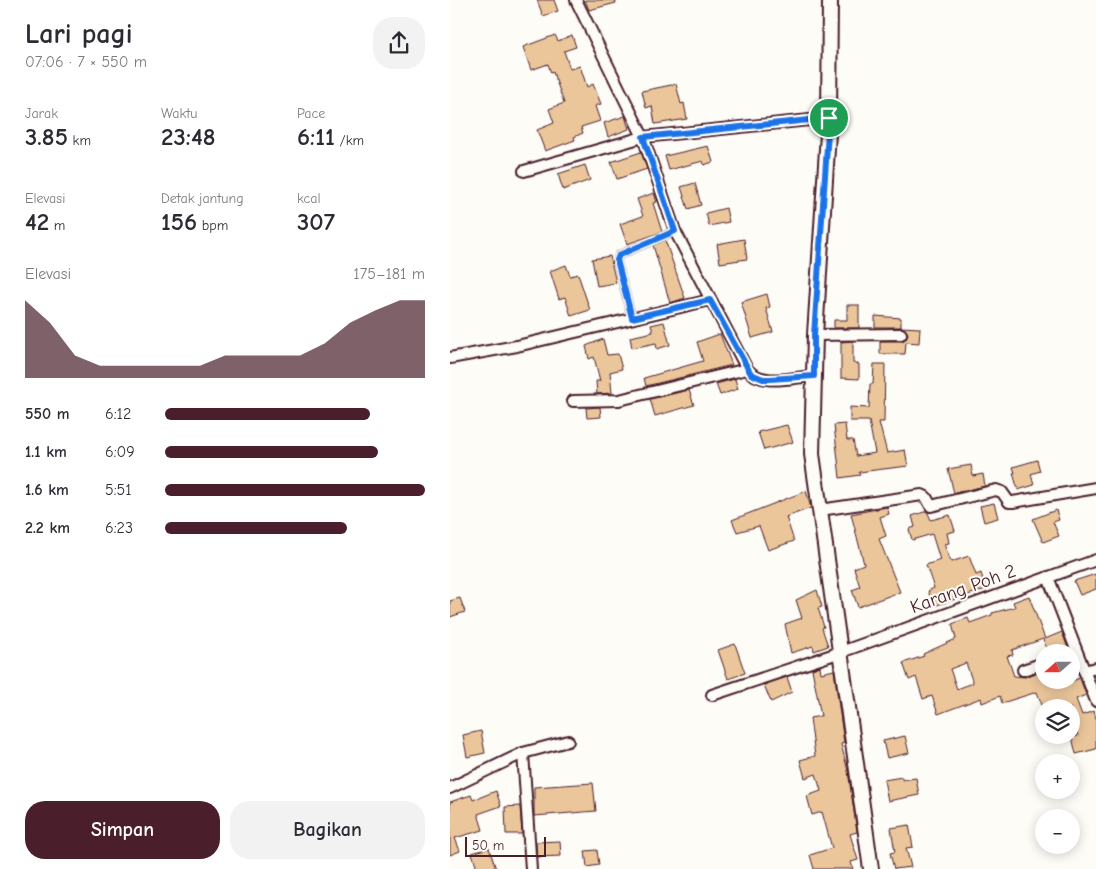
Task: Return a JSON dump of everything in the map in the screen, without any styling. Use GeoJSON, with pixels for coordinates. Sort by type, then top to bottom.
{"type":"FeatureCollection","features":[{"type":"Feature","properties":{"kind":"main road"},"geometry":{"type":"LineString","coordinates":[[830,0],[829,118],[814,335],[812,454],[871,869]]}},
{"type":"Feature","properties":{"kind":"street"},"geometry":{"type":"LineString","coordinates":[[576,0],[643,137],[675,231],[747,369],[763,379],[814,376]]}},
{"type":"Feature","properties":{"kind":"street"},"geometry":{"type":"LineString","coordinates":[[524,171],[643,137],[829,118]]}},
{"type":"Feature","properties":{"kind":"street"},"geometry":{"type":"LineString","coordinates":[[450,358],[517,346],[710,300]]}},
{"type":"Feature","properties":{"kind":"street"},"geometry":{"type":"LineString","coordinates":[[814,335],[901,334]]}},
{"type":"Feature","properties":{"kind":"street"},"geometry":{"type":"LineString","coordinates":[[573,401],[619,400],[747,369]]}},
{"type":"Feature","properties":{"kind":"street"},"geometry":{"type":"LineString","coordinates":[[820,510],[922,495],[926,497],[931,506],[996,490],[1002,492],[1009,502],[1013,502],[1096,488]]}},
{"type":"Feature","properties":{"kind":"street","name":"Karang Poh 2"},"geometry":{"type":"LineString","coordinates":[[712,695],[841,652],[1096,560]]}},
{"type":"Feature","properties":{"kind":"street"},"geometry":{"type":"LineString","coordinates":[[1048,577],[1071,644]]}},
{"type":"Feature","properties":{"kind":"street"},"geometry":{"type":"LineString","coordinates":[[1080,664],[1096,700]]}},
{"type":"Feature","properties":{"kind":"street"},"geometry":{"type":"LineString","coordinates":[[1023,670],[1035,666]]}},
{"type":"Feature","properties":{"kind":"street"},"geometry":{"type":"LineString","coordinates":[[1084,671],[1096,668]]}},
{"type":"Feature","properties":{"kind":"street"},"geometry":{"type":"LineString","coordinates":[[450,788],[523,753],[568,741]]}},
{"type":"Feature","properties":{"kind":"street"},"geometry":{"type":"LineString","coordinates":[[523,753],[531,869]]}},
{"type":"Feature","properties":{"kind":"lane"},"geometry":{"type":"LineString","coordinates":[[632,318],[617,260],[619,255],[675,231]]}},
{"type":"Feature","properties":{"kind":"building"},"geometry":{"type":"Polygon","coordinates":[[[537,0],[554,0],[558,11],[543,16],[537,0]]]}},
{"type":"Feature","properties":{"kind":"building"},"geometry":{"type":"Polygon","coordinates":[[[585,0],[615,0],[616,3],[589,10],[585,0]]]}},
{"type":"Feature","properties":{"kind":"building"},"geometry":{"type":"Polygon","coordinates":[[[555,35],[558,41],[572,35],[576,47],[564,51],[570,69],[580,66],[587,87],[593,84],[601,104],[595,106],[600,121],[581,127],[583,133],[574,137],[575,140],[545,151],[537,130],[554,123],[549,109],[564,103],[553,72],[551,73],[548,64],[531,70],[523,47],[555,35]]]}},
{"type":"Feature","properties":{"kind":"building"},"geometry":{"type":"Polygon","coordinates":[[[676,84],[681,104],[684,103],[687,119],[655,124],[652,106],[646,108],[642,91],[676,84]]]}},
{"type":"Feature","properties":{"kind":"building"},"geometry":{"type":"Polygon","coordinates":[[[625,116],[629,129],[608,137],[604,123],[625,116]]]}},
{"type":"Feature","properties":{"kind":"building"},"geometry":{"type":"Polygon","coordinates":[[[708,146],[713,162],[704,165],[703,161],[669,170],[665,156],[708,146]]]}},
{"type":"Feature","properties":{"kind":"building"},"geometry":{"type":"Polygon","coordinates":[[[641,152],[647,169],[617,179],[611,162],[641,152]]]}},
{"type":"Feature","properties":{"kind":"building"},"geometry":{"type":"Polygon","coordinates":[[[585,165],[590,180],[563,190],[558,174],[585,165]]]}},
{"type":"Feature","properties":{"kind":"building"},"geometry":{"type":"Polygon","coordinates":[[[695,183],[701,205],[688,209],[681,187],[695,183]]]}},
{"type":"Feature","properties":{"kind":"building"},"geometry":{"type":"Polygon","coordinates":[[[654,193],[657,202],[653,203],[662,232],[627,244],[620,224],[643,216],[637,199],[654,193]]]}},
{"type":"Feature","properties":{"kind":"building"},"geometry":{"type":"Polygon","coordinates":[[[726,208],[729,222],[709,226],[706,213],[726,208]]]}},
{"type":"Feature","properties":{"kind":"building"},"geometry":{"type":"Polygon","coordinates":[[[744,239],[747,259],[720,263],[717,244],[744,239]]]}},
{"type":"Feature","properties":{"kind":"building"},"geometry":{"type":"Polygon","coordinates":[[[665,240],[685,298],[670,303],[653,245],[665,240]]]}},
{"type":"Feature","properties":{"kind":"building"},"geometry":{"type":"Polygon","coordinates":[[[610,256],[616,283],[597,286],[592,259],[610,256]]]}},
{"type":"Feature","properties":{"kind":"building"},"geometry":{"type":"Polygon","coordinates":[[[566,265],[570,276],[578,274],[590,310],[571,316],[565,297],[559,299],[550,271],[566,265]]]}},
{"type":"Feature","properties":{"kind":"building"},"geometry":{"type":"Polygon","coordinates":[[[767,294],[770,307],[766,308],[773,332],[752,338],[741,302],[767,294]]]}},
{"type":"Feature","properties":{"kind":"building"},"geometry":{"type":"Polygon","coordinates":[[[847,305],[859,305],[859,328],[834,328],[834,320],[847,320],[847,305]]]}},
{"type":"Feature","properties":{"kind":"building"},"geometry":{"type":"Polygon","coordinates":[[[875,316],[901,318],[901,327],[875,327],[875,316]]]}},
{"type":"Feature","properties":{"kind":"building"},"geometry":{"type":"Polygon","coordinates":[[[664,322],[670,345],[657,349],[656,343],[632,348],[630,337],[653,332],[651,325],[664,322]]]}},
{"type":"Feature","properties":{"kind":"building"},"geometry":{"type":"Polygon","coordinates":[[[901,327],[920,328],[919,343],[906,342],[905,354],[880,354],[880,341],[902,341],[907,338],[908,333],[901,327]]]}},
{"type":"Feature","properties":{"kind":"building"},"geometry":{"type":"Polygon","coordinates":[[[720,334],[732,365],[646,386],[644,378],[703,361],[697,342],[720,334]]]}},
{"type":"Feature","properties":{"kind":"building"},"geometry":{"type":"Polygon","coordinates":[[[603,339],[607,355],[618,354],[622,369],[610,372],[612,393],[597,394],[596,381],[600,381],[594,357],[589,359],[586,346],[603,339]]]}},
{"type":"Feature","properties":{"kind":"building"},"geometry":{"type":"Polygon","coordinates":[[[853,341],[853,363],[859,364],[859,379],[841,378],[841,342],[853,341]]]}},
{"type":"Feature","properties":{"kind":"building"},"geometry":{"type":"Polygon","coordinates":[[[874,364],[885,364],[884,422],[879,422],[887,453],[905,450],[908,466],[859,472],[860,475],[840,478],[834,425],[845,424],[847,440],[853,440],[856,456],[875,453],[869,421],[850,421],[850,407],[869,408],[870,384],[873,384],[874,364]]]}},
{"type":"Feature","properties":{"kind":"building"},"geometry":{"type":"Polygon","coordinates":[[[735,379],[738,389],[720,395],[716,384],[735,379]]]}},
{"type":"Feature","properties":{"kind":"building"},"geometry":{"type":"Polygon","coordinates":[[[689,390],[694,405],[655,416],[650,399],[689,390]]]}},
{"type":"Feature","properties":{"kind":"building"},"geometry":{"type":"Polygon","coordinates":[[[600,407],[601,417],[587,418],[586,408],[600,407]]]}},
{"type":"Feature","properties":{"kind":"building"},"geometry":{"type":"Polygon","coordinates":[[[787,425],[793,442],[764,450],[758,432],[787,425]]]}},
{"type":"Feature","properties":{"kind":"building"},"geometry":{"type":"Polygon","coordinates":[[[1037,460],[1040,471],[1031,474],[1034,485],[1018,490],[1013,467],[1037,460]]]}},
{"type":"Feature","properties":{"kind":"building"},"geometry":{"type":"Polygon","coordinates":[[[971,465],[973,476],[983,474],[985,486],[954,493],[948,469],[971,465]]]}},
{"type":"Feature","properties":{"kind":"building"},"geometry":{"type":"Polygon","coordinates":[[[806,491],[811,508],[786,517],[794,541],[768,550],[759,526],[737,532],[732,520],[806,491]]]}},
{"type":"Feature","properties":{"kind":"building"},"geometry":{"type":"Polygon","coordinates":[[[994,503],[998,518],[984,522],[980,506],[994,503]]]}},
{"type":"Feature","properties":{"kind":"building"},"geometry":{"type":"Polygon","coordinates":[[[887,507],[889,514],[880,517],[886,536],[879,539],[900,592],[858,607],[852,590],[860,587],[854,568],[864,564],[851,514],[887,507]]]}},
{"type":"Feature","properties":{"kind":"building"},"geometry":{"type":"Polygon","coordinates":[[[1056,510],[1059,520],[1053,522],[1059,536],[1043,542],[1033,519],[1056,510]]]}},
{"type":"Feature","properties":{"kind":"building"},"geometry":{"type":"Polygon","coordinates":[[[927,511],[931,520],[950,515],[955,531],[947,533],[949,543],[944,544],[951,562],[969,556],[976,575],[981,573],[986,589],[934,606],[928,591],[934,588],[926,565],[940,560],[932,534],[912,540],[909,529],[915,527],[912,516],[927,511]]]}},
{"type":"Feature","properties":{"kind":"building"},"geometry":{"type":"Polygon","coordinates":[[[1096,574],[1096,589],[1080,595],[1074,581],[1096,574]]]}},
{"type":"Feature","properties":{"kind":"building"},"geometry":{"type":"Polygon","coordinates":[[[817,590],[822,607],[818,608],[828,646],[814,651],[813,646],[791,653],[785,624],[802,618],[796,600],[817,590]]]}},
{"type":"Feature","properties":{"kind":"building"},"geometry":{"type":"Polygon","coordinates":[[[1029,596],[1045,639],[1062,632],[1066,644],[1045,644],[1043,639],[1012,650],[1013,655],[1007,656],[1014,676],[1025,677],[1035,673],[1035,689],[1080,689],[1080,678],[1086,695],[1076,699],[1040,699],[1037,692],[1002,703],[1000,696],[982,703],[981,698],[938,714],[932,696],[923,699],[916,677],[909,680],[903,663],[924,656],[923,654],[956,639],[952,624],[968,618],[970,623],[992,615],[992,613],[1015,607],[1013,602],[1029,596]],[[966,663],[950,669],[957,689],[973,683],[966,663]]]}},
{"type":"Feature","properties":{"kind":"building"},"geometry":{"type":"Polygon","coordinates":[[[460,598],[465,612],[450,617],[450,601],[460,598]]]}},
{"type":"Feature","properties":{"kind":"building"},"geometry":{"type":"Polygon","coordinates":[[[735,644],[745,673],[728,679],[718,650],[735,644]]]}},
{"type":"Feature","properties":{"kind":"building"},"geometry":{"type":"Polygon","coordinates":[[[820,666],[821,673],[834,670],[844,743],[841,744],[848,771],[857,832],[850,834],[858,860],[851,862],[853,869],[814,869],[810,855],[832,848],[822,812],[812,815],[807,796],[821,791],[816,774],[805,778],[800,760],[815,756],[810,718],[821,716],[812,669],[820,666]]]}},
{"type":"Feature","properties":{"kind":"building"},"geometry":{"type":"Polygon","coordinates":[[[787,677],[792,692],[771,702],[764,685],[787,677]]]}},
{"type":"Feature","properties":{"kind":"building"},"geometry":{"type":"Polygon","coordinates":[[[1080,710],[1082,715],[1094,711],[1096,718],[1096,749],[1076,754],[1074,744],[1080,744],[1080,710]]]}},
{"type":"Feature","properties":{"kind":"building"},"geometry":{"type":"Polygon","coordinates":[[[481,731],[485,753],[467,757],[463,735],[481,731]]]}},
{"type":"Feature","properties":{"kind":"building"},"geometry":{"type":"Polygon","coordinates":[[[905,736],[909,753],[887,758],[883,741],[905,736]]]}},
{"type":"Feature","properties":{"kind":"building"},"geometry":{"type":"Polygon","coordinates":[[[902,777],[902,780],[916,778],[919,795],[888,801],[884,780],[902,777]]]}},
{"type":"Feature","properties":{"kind":"building"},"geometry":{"type":"Polygon","coordinates":[[[593,783],[596,811],[534,816],[534,787],[593,783]]]}},
{"type":"Feature","properties":{"kind":"building"},"geometry":{"type":"Polygon","coordinates":[[[496,791],[501,806],[478,814],[483,830],[455,838],[460,851],[450,855],[450,802],[471,795],[473,800],[496,791]]]}},
{"type":"Feature","properties":{"kind":"building"},"geometry":{"type":"Polygon","coordinates":[[[520,806],[522,834],[506,834],[505,807],[520,806]]]}},
{"type":"Feature","properties":{"kind":"building"},"geometry":{"type":"Polygon","coordinates":[[[909,825],[913,847],[906,848],[911,867],[894,869],[890,853],[895,852],[891,828],[909,825]]]}},
{"type":"Feature","properties":{"kind":"building"},"geometry":{"type":"Polygon","coordinates":[[[560,841],[561,856],[537,857],[536,842],[560,841]]]}},
{"type":"Feature","properties":{"kind":"building"},"geometry":{"type":"Polygon","coordinates":[[[489,848],[496,869],[477,869],[472,853],[489,848]]]}},
{"type":"Feature","properties":{"kind":"building"},"geometry":{"type":"Polygon","coordinates":[[[597,850],[599,865],[587,867],[585,851],[597,850]]]}},
{"type":"Feature","properties":{"kind":"route"},"geometry":{"type":"LineString","coordinates":[[829,118],[814,335],[814,376],[763,379],[751,374],[710,300],[632,318],[618,270],[617,260],[619,255],[675,231],[643,137],[829,118]]}}]}
